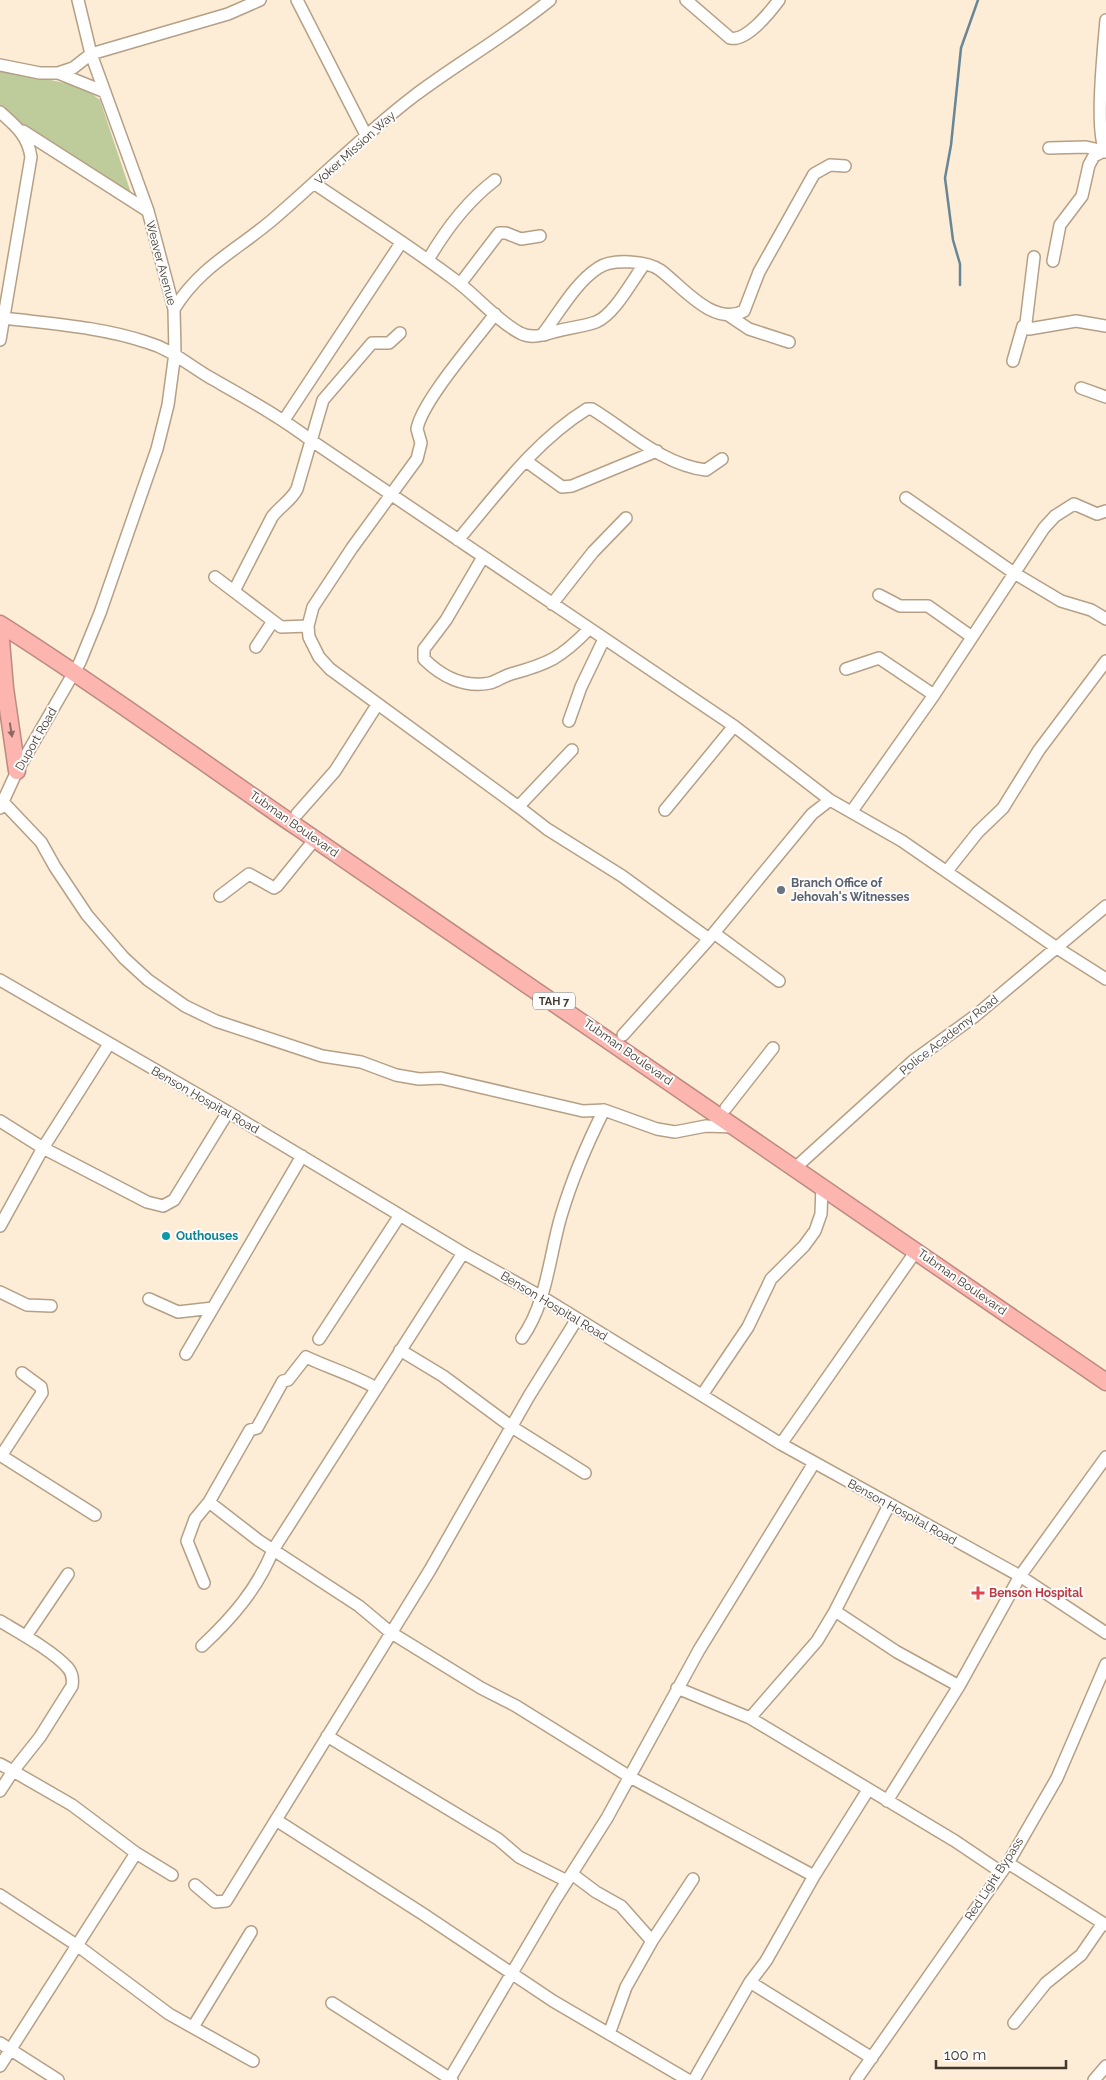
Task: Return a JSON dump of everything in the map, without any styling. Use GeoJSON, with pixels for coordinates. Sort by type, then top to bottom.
{"type":"FeatureCollection","features":[{"type":"Feature","properties":{"kind":"highway","name":"Tubman Boulevard"},"geometry":{"type":"LineString","coordinates":[[0,612],[316,839],[735,1127],[799,1164],[1106,1369]]}},
{"type":"Feature","properties":{"kind":"highway","name":"Tubman Boulevard"},"geometry":{"type":"LineString","coordinates":[[0,624],[78,667],[623,1035],[726,1108],[799,1164],[822,1186],[1106,1382]]}},
{"type":"Feature","properties":{"kind":"highway"},"geometry":{"type":"LineString","coordinates":[[0,629],[2,689],[17,771]]}},
{"type":"Feature","properties":{"kind":"street","name":"Weaver Avenue"},"geometry":{"type":"LineString","coordinates":[[78,0],[91,54],[148,211],[174,309],[175,353],[168,405],[157,449],[120,559],[78,667]]}},
{"type":"Feature","properties":{"kind":"street"},"geometry":{"type":"LineString","coordinates":[[0,65],[40,73],[58,73],[74,68],[91,54],[228,14],[260,0]]}},
{"type":"Feature","properties":{"kind":"street"},"geometry":{"type":"LineString","coordinates":[[297,0],[366,135]]}},
{"type":"Feature","properties":{"kind":"street","name":"Voker Mission Way"},"geometry":{"type":"LineString","coordinates":[[174,309],[185,292],[208,268],[249,239],[316,184],[366,135],[462,61],[550,0]]}},
{"type":"Feature","properties":{"kind":"street"},"geometry":{"type":"LineString","coordinates":[[686,0],[730,38],[735,39],[748,32],[779,0]]}},
{"type":"Feature","properties":{"kind":"street"},"geometry":{"type":"LineString","coordinates":[[1105,152],[1100,99],[1106,20]]}},
{"type":"Feature","properties":{"kind":"street"},"geometry":{"type":"LineString","coordinates":[[58,73],[105,92]]}},
{"type":"Feature","properties":{"kind":"street"},"geometry":{"type":"LineString","coordinates":[[0,112],[28,140],[31,157],[5,287],[4,318],[0,340]]}},
{"type":"Feature","properties":{"kind":"street"},"geometry":{"type":"LineString","coordinates":[[18,128],[148,211]]}},
{"type":"Feature","properties":{"kind":"street"},"geometry":{"type":"LineString","coordinates":[[1049,148],[1086,147],[1105,152]]}},
{"type":"Feature","properties":{"kind":"street"},"geometry":{"type":"LineString","coordinates":[[1053,261],[1060,225],[1082,196],[1089,165],[1094,156],[1105,152]]}},
{"type":"Feature","properties":{"kind":"street"},"geometry":{"type":"LineString","coordinates":[[542,335],[585,278],[599,267],[614,261],[633,262],[658,269],[690,296],[716,312],[728,315],[739,314],[747,307],[758,272],[814,174],[830,166],[845,166]]}},
{"type":"Feature","properties":{"kind":"street"},"geometry":{"type":"LineString","coordinates":[[428,260],[460,212],[479,192],[495,180]]}},
{"type":"Feature","properties":{"kind":"street"},"geometry":{"type":"LineString","coordinates":[[316,184],[428,260],[522,334],[534,338],[559,328],[596,322],[606,316],[643,266]]}},
{"type":"Feature","properties":{"kind":"street"},"geometry":{"type":"LineString","coordinates":[[460,284],[499,233],[506,233],[521,240],[540,236]]}},
{"type":"Feature","properties":{"kind":"street"},"geometry":{"type":"LineString","coordinates":[[284,420],[401,243]]}},
{"type":"Feature","properties":{"kind":"street"},"geometry":{"type":"LineString","coordinates":[[1029,329],[1026,323],[1034,257]]}},
{"type":"Feature","properties":{"kind":"street"},"geometry":{"type":"LineString","coordinates":[[495,314],[440,385],[426,407],[417,429],[422,444],[417,459],[352,548],[314,607],[308,626],[309,637],[318,657],[330,669],[377,705],[547,829],[622,876],[778,981]]}},
{"type":"Feature","properties":{"kind":"street"},"geometry":{"type":"LineString","coordinates":[[728,315],[749,329],[789,342]]}},
{"type":"Feature","properties":{"kind":"street"},"geometry":{"type":"LineString","coordinates":[[4,318],[90,328],[146,341],[175,353],[206,375],[284,420],[312,441],[734,726],[830,800],[852,811],[947,871],[1057,948],[1106,979]]}},
{"type":"Feature","properties":{"kind":"street"},"geometry":{"type":"LineString","coordinates":[[1013,361],[1023,326],[1029,329],[1076,321],[1106,326]]}},
{"type":"Feature","properties":{"kind":"street"},"geometry":{"type":"LineString","coordinates":[[234,591],[272,517],[279,507],[292,498],[312,441],[323,400],[333,386],[372,343],[389,343],[400,333]]}},
{"type":"Feature","properties":{"kind":"street"},"geometry":{"type":"LineString","coordinates":[[1081,388],[1106,397]]}},
{"type":"Feature","properties":{"kind":"street"},"geometry":{"type":"LineString","coordinates":[[458,540],[556,430],[587,409],[592,409],[601,414],[657,452],[680,464],[706,470],[722,459]]}},
{"type":"Feature","properties":{"kind":"street"},"geometry":{"type":"LineString","coordinates":[[526,462],[562,487],[572,486],[657,452]]}},
{"type":"Feature","properties":{"kind":"street"},"geometry":{"type":"LineString","coordinates":[[906,498],[1014,573],[1062,601],[1091,610],[1106,619]]}},
{"type":"Feature","properties":{"kind":"street"},"geometry":{"type":"LineString","coordinates":[[852,811],[934,694],[1044,528],[1055,516],[1074,504],[1097,514],[1106,511]]}},
{"type":"Feature","properties":{"kind":"street"},"geometry":{"type":"LineString","coordinates":[[552,604],[593,552],[626,518]]}},
{"type":"Feature","properties":{"kind":"street"},"geometry":{"type":"LineString","coordinates":[[483,557],[446,620],[424,649],[424,659],[437,670],[465,683],[492,682],[504,676],[539,667],[555,659],[589,629]]}},
{"type":"Feature","properties":{"kind":"street"},"geometry":{"type":"LineString","coordinates":[[215,577],[273,622],[285,628],[308,626]]}},
{"type":"Feature","properties":{"kind":"street"},"geometry":{"type":"LineString","coordinates":[[879,595],[900,606],[928,606],[972,637]]}},
{"type":"Feature","properties":{"kind":"street"},"geometry":{"type":"LineString","coordinates":[[256,647],[273,622]]}},
{"type":"Feature","properties":{"kind":"street"},"geometry":{"type":"LineString","coordinates":[[569,721],[581,687],[604,639]]}},
{"type":"Feature","properties":{"kind":"street"},"geometry":{"type":"LineString","coordinates":[[846,669],[879,658],[934,694]]}},
{"type":"Feature","properties":{"kind":"street"},"geometry":{"type":"LineString","coordinates":[[947,871],[978,832],[1004,808],[1039,750],[1106,661]]}},
{"type":"Feature","properties":{"kind":"street","name":"Duport Road"},"geometry":{"type":"LineString","coordinates":[[2,805],[17,771],[78,667]]}},
{"type":"Feature","properties":{"kind":"street"},"geometry":{"type":"LineString","coordinates":[[297,814],[335,771],[377,705]]}},
{"type":"Feature","properties":{"kind":"street"},"geometry":{"type":"LineString","coordinates":[[665,810],[734,726]]}},
{"type":"Feature","properties":{"kind":"street"},"geometry":{"type":"LineString","coordinates":[[518,806],[572,750]]}},
{"type":"Feature","properties":{"kind":"street"},"geometry":{"type":"LineString","coordinates":[[623,1035],[711,936],[812,814],[830,800]]}},
{"type":"Feature","properties":{"kind":"street"},"geometry":{"type":"LineString","coordinates":[[2,805],[41,842],[54,867],[87,915],[124,958],[148,980],[185,1006],[216,1021],[322,1056],[361,1062],[396,1075],[419,1079],[441,1078],[583,1111],[604,1110],[657,1130],[675,1132],[706,1126],[735,1127]]}},
{"type":"Feature","properties":{"kind":"street"},"geometry":{"type":"LineString","coordinates":[[220,896],[249,874],[274,888],[316,839]]}},
{"type":"Feature","properties":{"kind":"street","name":"Police Academy Road"},"geometry":{"type":"LineString","coordinates":[[799,1164],[913,1061],[975,1016],[1106,906]]}},
{"type":"Feature","properties":{"kind":"street","name":"Benson Hospital Road"},"geometry":{"type":"LineString","coordinates":[[0,980],[228,1112],[463,1253],[542,1297],[781,1444],[1020,1576],[1106,1633]]}},
{"type":"Feature","properties":{"kind":"street"},"geometry":{"type":"LineString","coordinates":[[0,1226],[43,1148],[109,1044]]}},
{"type":"Feature","properties":{"kind":"street"},"geometry":{"type":"LineString","coordinates":[[726,1108],[773,1048]]}},
{"type":"Feature","properties":{"kind":"street"},"geometry":{"type":"LineString","coordinates":[[522,1338],[535,1318],[542,1297],[578,1165],[604,1110]]}},
{"type":"Feature","properties":{"kind":"street"},"geometry":{"type":"LineString","coordinates":[[0,1121],[43,1148],[147,1202],[163,1206],[174,1200],[228,1112]]}},
{"type":"Feature","properties":{"kind":"street"},"geometry":{"type":"LineString","coordinates":[[186,1354],[302,1156]]}},
{"type":"Feature","properties":{"kind":"street"},"geometry":{"type":"LineString","coordinates":[[702,1395],[748,1327],[771,1280],[804,1246],[815,1230],[821,1214],[822,1186]]}},
{"type":"Feature","properties":{"kind":"street"},"geometry":{"type":"LineString","coordinates":[[319,1339],[400,1215]]}},
{"type":"Feature","properties":{"kind":"street"},"geometry":{"type":"LineString","coordinates":[[781,1444],[916,1251]]}},
{"type":"Feature","properties":{"kind":"street"},"geometry":{"type":"LineString","coordinates":[[202,1646],[235,1612],[266,1568],[273,1550],[463,1253]]}},
{"type":"Feature","properties":{"kind":"street"},"geometry":{"type":"LineString","coordinates":[[0,1292],[27,1305],[51,1306]]}},
{"type":"Feature","properties":{"kind":"street"},"geometry":{"type":"LineString","coordinates":[[149,1299],[178,1312],[213,1308]]}},
{"type":"Feature","properties":{"kind":"street"},"geometry":{"type":"LineString","coordinates":[[195,1885],[216,1902],[226,1901],[363,1681],[390,1632],[430,1570],[512,1427],[577,1319]]}},
{"type":"Feature","properties":{"kind":"street"},"geometry":{"type":"LineString","coordinates":[[400,1350],[443,1376],[512,1427],[585,1473]]}},
{"type":"Feature","properties":{"kind":"street"},"geometry":{"type":"LineString","coordinates":[[204,1583],[187,1541],[195,1519],[209,1502],[250,1430],[257,1428],[283,1381],[288,1380],[306,1356],[332,1370],[358,1377],[376,1388]]}},
{"type":"Feature","properties":{"kind":"street"},"geometry":{"type":"LineString","coordinates":[[22,1373],[41,1387],[42,1393],[2,1460],[95,1515]]}},
{"type":"Feature","properties":{"kind":"street"},"geometry":{"type":"LineString","coordinates":[[887,1801],[959,1686],[1020,1576],[1106,1457]]}},
{"type":"Feature","properties":{"kind":"street"},"geometry":{"type":"LineString","coordinates":[[332,2004],[451,2080],[569,1877],[630,1777],[677,1688],[814,1463]]}},
{"type":"Feature","properties":{"kind":"street"},"geometry":{"type":"LineString","coordinates":[[209,1502],[273,1550],[359,1606],[390,1632],[481,1688],[516,1706],[630,1777],[814,1876]]}},
{"type":"Feature","properties":{"kind":"street"},"geometry":{"type":"LineString","coordinates":[[750,1718],[800,1663],[835,1611],[889,1505]]}},
{"type":"Feature","properties":{"kind":"street"},"geometry":{"type":"LineString","coordinates":[[26,1636],[68,1574]]}},
{"type":"Feature","properties":{"kind":"street"},"geometry":{"type":"LineString","coordinates":[[835,1611],[897,1652],[959,1686]]}},
{"type":"Feature","properties":{"kind":"street"},"geometry":{"type":"LineString","coordinates":[[0,1621],[26,1636],[68,1668],[73,1678],[72,1686],[40,1736],[12,1771],[0,1791]]}},
{"type":"Feature","properties":{"kind":"street","name":"Red Light Bypass"},"geometry":{"type":"LineString","coordinates":[[856,2080],[1004,1867],[1056,1778],[1106,1664]]}},
{"type":"Feature","properties":{"kind":"street"},"geometry":{"type":"LineString","coordinates":[[677,1688],[750,1718],[955,1841],[1104,1924],[1081,1955],[1046,1983],[1014,2023]]}},
{"type":"Feature","properties":{"kind":"street"},"geometry":{"type":"LineString","coordinates":[[327,1736],[498,1839],[519,1857],[569,1877],[621,1906],[652,1941]]}},
{"type":"Feature","properties":{"kind":"street"},"geometry":{"type":"LineString","coordinates":[[0,1764],[72,1805],[136,1853],[172,1875]]}},
{"type":"Feature","properties":{"kind":"street"},"geometry":{"type":"LineString","coordinates":[[694,2080],[750,1982],[766,1961],[814,1876],[868,1790]]}},
{"type":"Feature","properties":{"kind":"street"},"geometry":{"type":"LineString","coordinates":[[276,1820],[512,1974],[688,2080]]}},
{"type":"Feature","properties":{"kind":"street"},"geometry":{"type":"LineString","coordinates":[[0,2066],[136,1853]]}},
{"type":"Feature","properties":{"kind":"street"},"geometry":{"type":"LineString","coordinates":[[609,2034],[626,1987],[652,1941],[693,1880]]}},
{"type":"Feature","properties":{"kind":"street"},"geometry":{"type":"LineString","coordinates":[[0,1895],[78,1946],[169,2014],[253,2061]]}},
{"type":"Feature","properties":{"kind":"street"},"geometry":{"type":"LineString","coordinates":[[193,2027],[251,1932]]}},
{"type":"Feature","properties":{"kind":"street"},"geometry":{"type":"LineString","coordinates":[[750,1982],[872,2058]]}},
{"type":"Feature","properties":{"kind":"street"},"geometry":{"type":"LineString","coordinates":[[0,2043],[58,2080]]}},
{"type":"Feature","properties":{"kind":"street"},"geometry":{"type":"LineString","coordinates":[[1094,2080],[1106,2066]]}},
{"type":"Feature","properties":{"kind":"green space"},"geometry":{"type":"Polygon","coordinates":[[[0,69],[83,87],[100,100],[131,193],[89,169],[0,109],[0,69]]]}},
{"type":"Feature","properties":{"kind":"waterway"},"geometry":{"type":"LineString","coordinates":[[960,285],[960,264],[953,240],[945,178],[951,145],[961,48],[978,0]]}},
{"type":"Feature","properties":{"kind":"place","name":"Branch Office of Jehovah's Witnesses"},"geometry":{"type":"Point","coordinates":[781,890]}},
{"type":"Feature","properties":{"kind":"place","name":"Outhouses"},"geometry":{"type":"Point","coordinates":[166,1236]}},
{"type":"Feature","properties":{"kind":"place","name":"Benson Hospital"},"geometry":{"type":"Point","coordinates":[978,1593]}}]}
